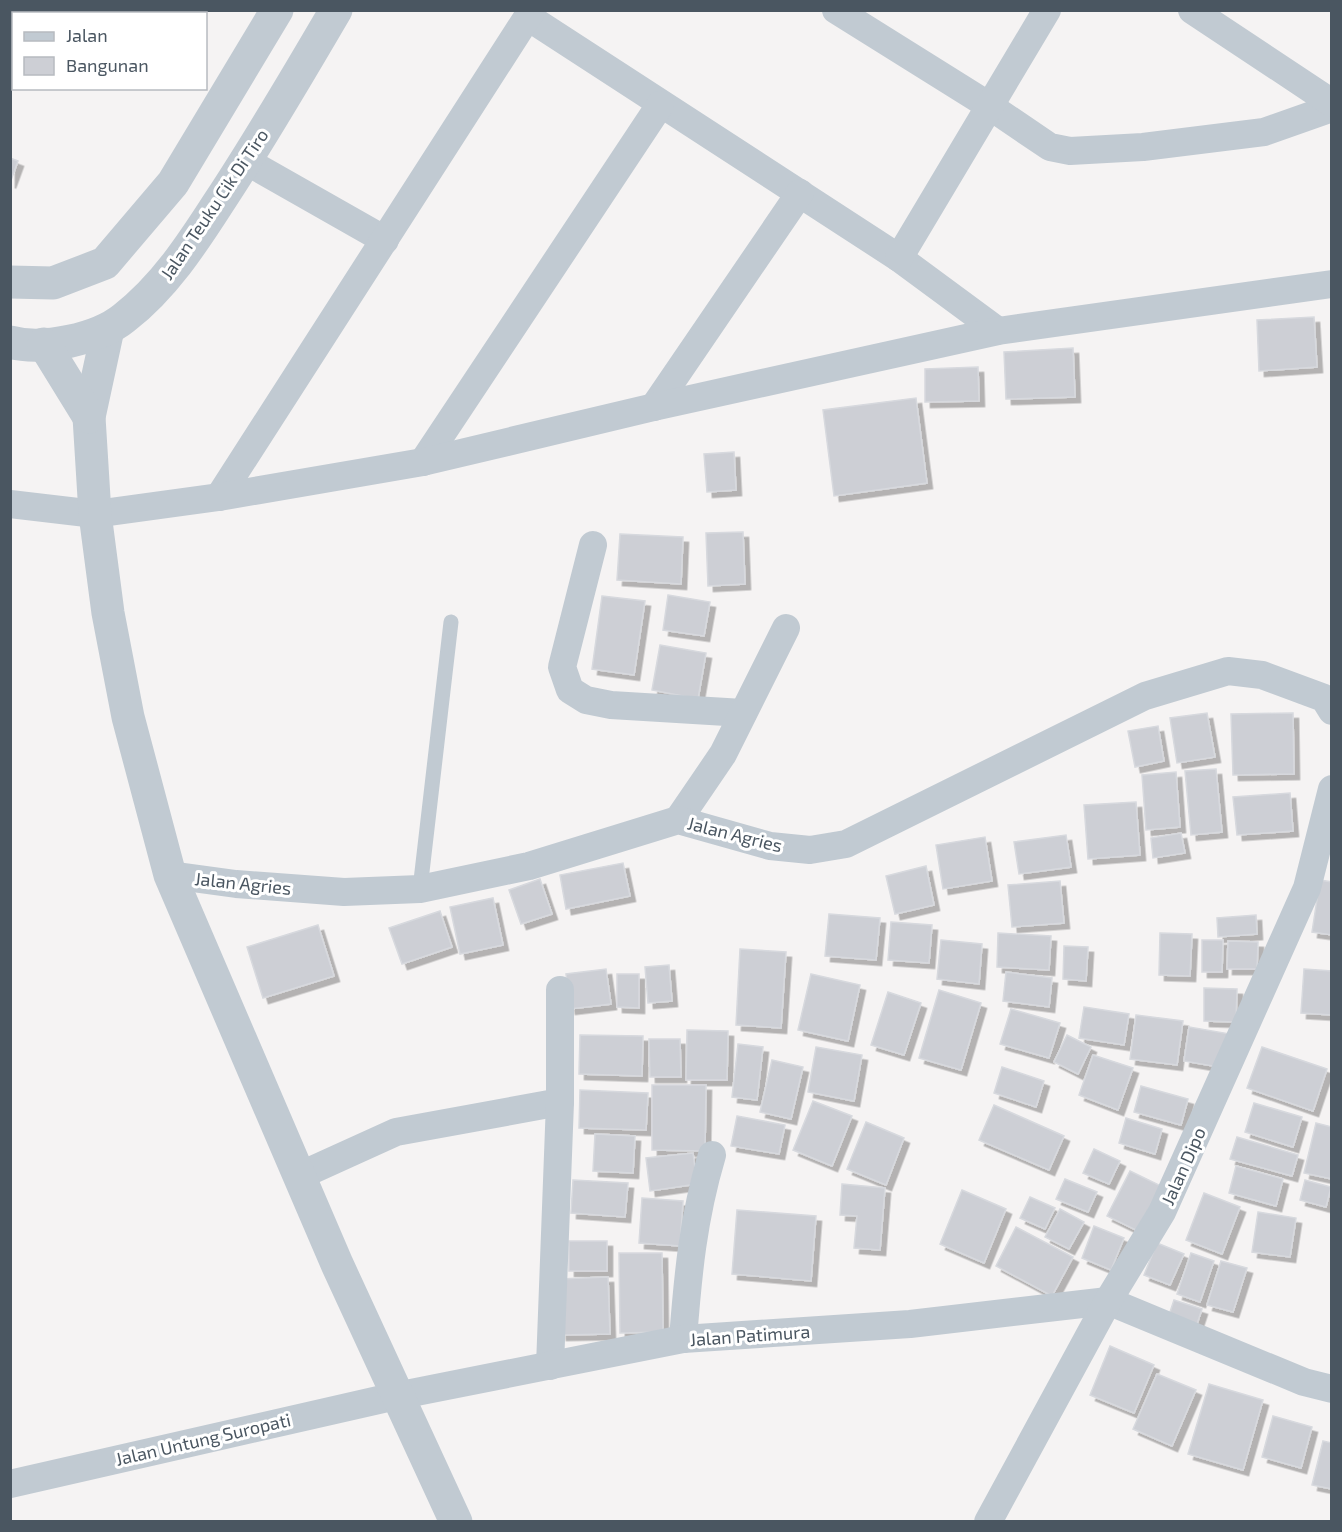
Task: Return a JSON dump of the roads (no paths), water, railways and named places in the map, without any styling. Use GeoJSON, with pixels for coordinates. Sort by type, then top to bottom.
{"type":"FeatureCollection","features":[{"type":"Feature","properties":{"kind":"street"},"geometry":{"type":"LineString","coordinates":[[10,282],[53,283],[105,263],[173,183],[277,10]]}},
{"type":"Feature","properties":{"kind":"street","name":"Jalan Teuku Cik Di Tiro"},"geometry":{"type":"LineString","coordinates":[[10,342],[44,344],[77,340],[108,329],[124,318],[165,280],[246,161],[336,10]]}},
{"type":"Feature","properties":{"kind":"street"},"geometry":{"type":"LineString","coordinates":[[836,10],[988,105],[1050,147],[1070,152],[1143,147],[1264,132],[1332,108]]}},
{"type":"Feature","properties":{"kind":"street"},"geometry":{"type":"LineString","coordinates":[[899,258],[988,105],[1047,10]]}},
{"type":"Feature","properties":{"kind":"street"},"geometry":{"type":"LineString","coordinates":[[1192,10],[1332,103]]}},
{"type":"Feature","properties":{"kind":"street"},"geometry":{"type":"LineString","coordinates":[[219,497],[530,14],[660,105],[801,193],[899,258],[998,332]]}},
{"type":"Feature","properties":{"kind":"street"},"geometry":{"type":"LineString","coordinates":[[423,462],[660,105]]}},
{"type":"Feature","properties":{"kind":"street"},"geometry":{"type":"LineString","coordinates":[[246,161],[385,240]]}},
{"type":"Feature","properties":{"kind":"street"},"geometry":{"type":"LineString","coordinates":[[654,407],[801,193]]}},
{"type":"Feature","properties":{"kind":"street"},"geometry":{"type":"LineString","coordinates":[[10,504],[95,514],[219,497],[423,462],[654,407],[998,332],[1332,284]]}},
{"type":"Feature","properties":{"kind":"street"},"geometry":{"type":"LineString","coordinates":[[108,329],[90,417],[95,514],[108,613],[128,717],[170,875],[396,1396],[456,1521]]}},
{"type":"Feature","properties":{"kind":"street"},"geometry":{"type":"LineString","coordinates":[[44,344],[90,417]]}},
{"type":"Feature","properties":{"kind":"street"},"geometry":{"type":"LineString","coordinates":[[592,545],[562,667],[570,690],[586,700],[611,705],[743,713]]}},
{"type":"Feature","properties":{"kind":"street"},"geometry":{"type":"LineString","coordinates":[[678,820],[723,754],[786,628]]}},
{"type":"Feature","properties":{"kind":"street","name":"Jalan Agries"},"geometry":{"type":"LineString","coordinates":[[170,875],[236,884],[344,892],[420,890],[529,866],[678,820],[770,846],[810,850],[846,844],[1145,696],[1228,671],[1262,675],[1324,698],[1332,711]]}},
{"type":"Feature","properties":{"kind":"street","name":"Jalan Dipo"},"geometry":{"type":"LineString","coordinates":[[988,1521],[1108,1301],[1162,1212],[1307,888],[1332,789]]}},
{"type":"Feature","properties":{"kind":"street"},"geometry":{"type":"LineString","coordinates":[[550,1366],[560,1102],[560,990]]}},
{"type":"Feature","properties":{"kind":"street"},"geometry":{"type":"LineString","coordinates":[[299,1176],[396,1132],[560,1102]]}},
{"type":"Feature","properties":{"kind":"street"},"geometry":{"type":"LineString","coordinates":[[683,1340],[691,1239],[698,1201],[712,1155]]}},
{"type":"Feature","properties":{"kind":"street"},"geometry":{"type":"LineString","coordinates":[[1108,1301],[1304,1382],[1332,1389]]}},
{"type":"Feature","properties":{"kind":"street","name":"Jalan Patimura"},"geometry":{"type":"LineString","coordinates":[[396,1396],[683,1340],[910,1324],[1108,1301]]}},
{"type":"Feature","properties":{"kind":"street","name":"Jalan Untung Suropati"},"geometry":{"type":"LineString","coordinates":[[10,1484],[396,1396]]}},
{"type":"Feature","properties":{"kind":"lane"},"geometry":{"type":"LineString","coordinates":[[420,890],[451,622]]}}]}
